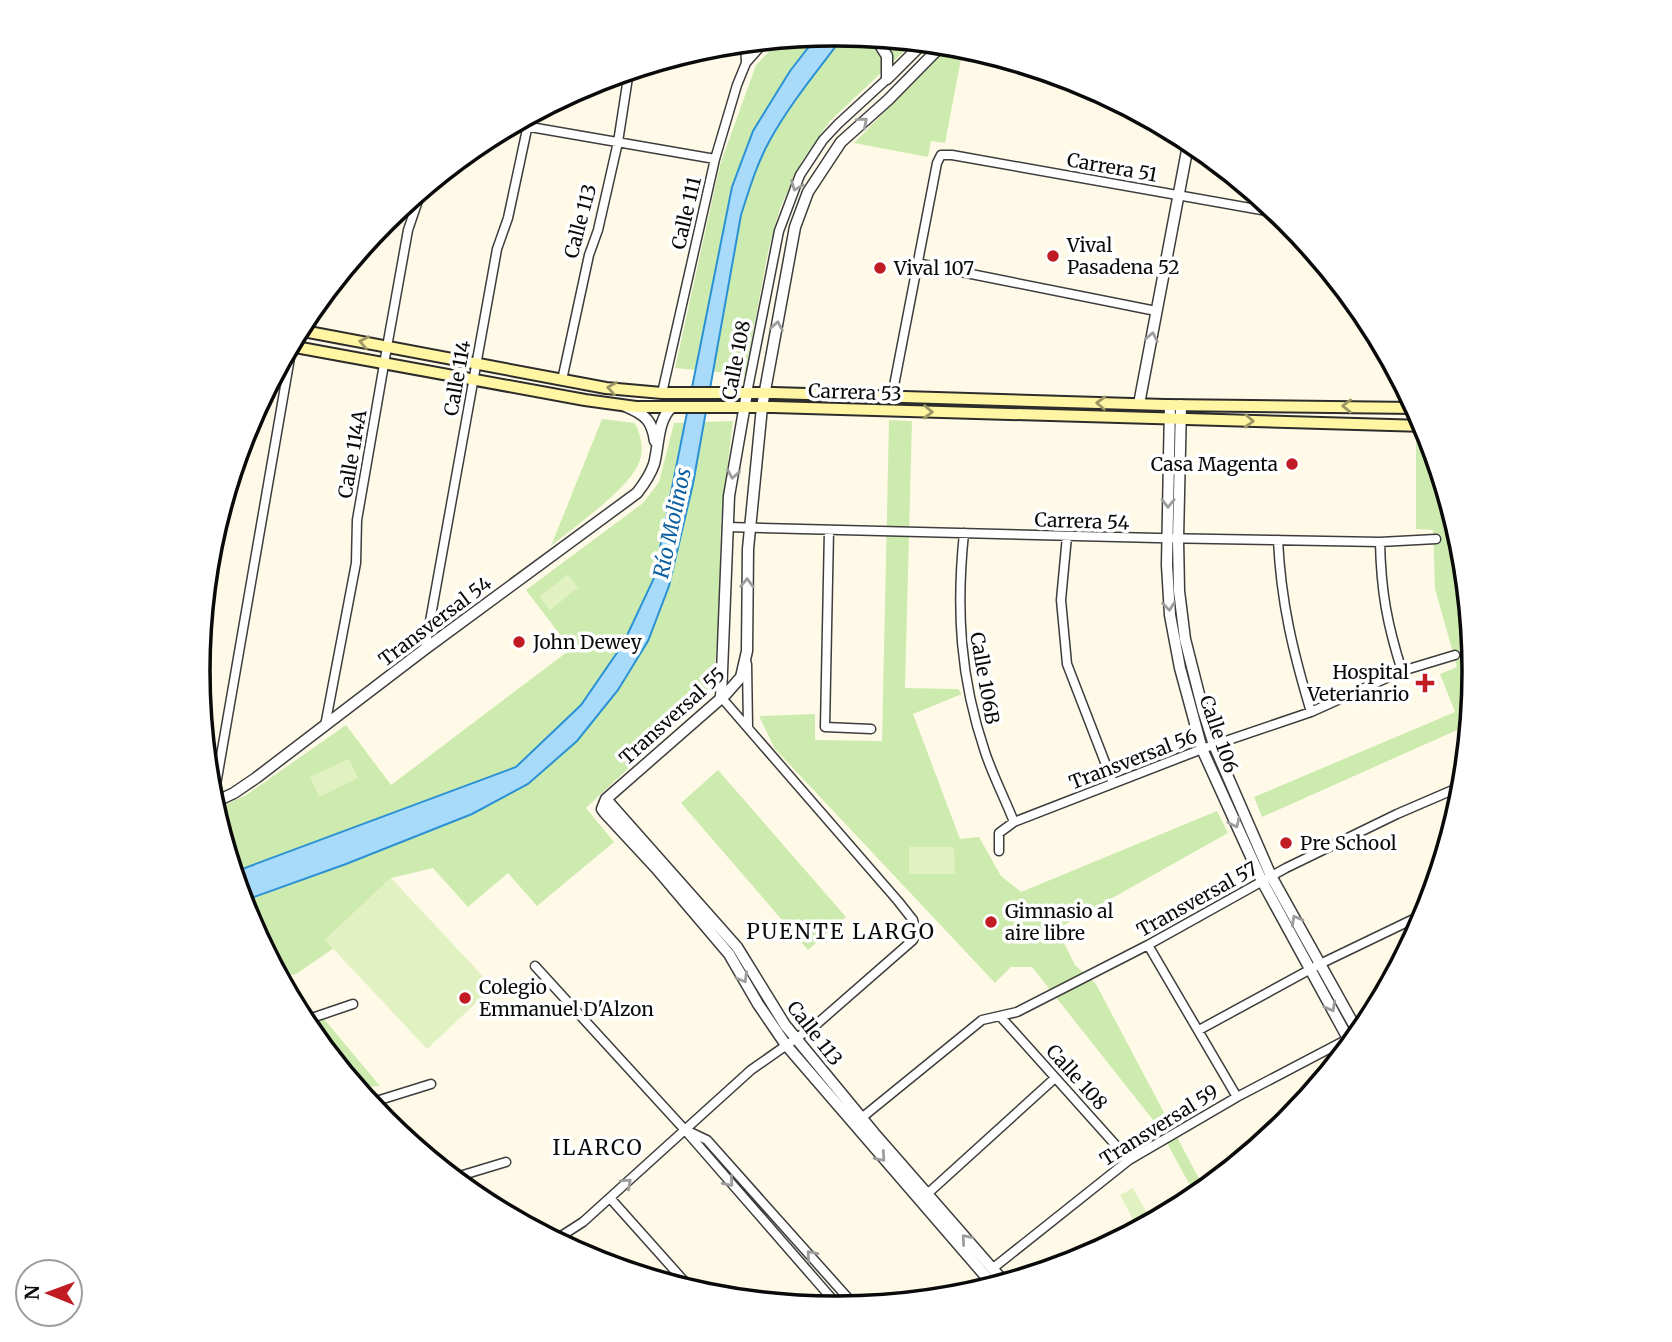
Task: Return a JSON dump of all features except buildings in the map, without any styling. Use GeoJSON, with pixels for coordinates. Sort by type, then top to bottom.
{"type":"FeatureCollection","features":[{"type":"Feature","properties":{"kind":"main road","name":"Carrera 53"},"geometry":{"type":"LineString","coordinates":[[310,332],[562,380],[662,393],[1403,408]]}},
{"type":"Feature","properties":{"kind":"main road","name":"Carrera 53"},"geometry":{"type":"LineString","coordinates":[[300,348],[622,405],[745,406],[1411,426]]}},
{"type":"Feature","properties":{"kind":"street"},"geometry":{"type":"LineString","coordinates":[[882,47],[887,56],[887,79]]}},
{"type":"Feature","properties":{"kind":"street"},"geometry":{"type":"LineString","coordinates":[[746,63],[757,51]]}},
{"type":"Feature","properties":{"kind":"street","name":"Calle 108"},"geometry":{"type":"LineString","coordinates":[[721,697],[729,496],[779,231],[800,175],[823,140],[915,51]]}},
{"type":"Feature","properties":{"kind":"street","name":"Calle 111"},"geometry":{"type":"LineString","coordinates":[[662,393],[715,159],[746,63],[745,52]]}},
{"type":"Feature","properties":{"kind":"street","name":"Calle 108"},"geometry":{"type":"LineString","coordinates":[[748,727],[749,528],[762,407],[795,227],[808,192],[841,142],[933,54]]}},
{"type":"Feature","properties":{"kind":"street","name":"Calle 113"},"geometry":{"type":"LineString","coordinates":[[562,380],[589,255],[598,230],[618,142],[627,82]]}},
{"type":"Feature","properties":{"kind":"street"},"geometry":{"type":"LineString","coordinates":[[528,127],[715,159]]}},
{"type":"Feature","properties":{"kind":"street","name":"Calle 114"},"geometry":{"type":"LineString","coordinates":[[425,649],[497,249],[508,218],[528,127]]}},
{"type":"Feature","properties":{"kind":"street"},"geometry":{"type":"LineString","coordinates":[[1139,404],[1187,153]]}},
{"type":"Feature","properties":{"kind":"street","name":"Carrera 51"},"geometry":{"type":"LineString","coordinates":[[916,263],[941,155],[1256,209]]}},
{"type":"Feature","properties":{"kind":"street","name":"Calle 114A"},"geometry":{"type":"LineString","coordinates":[[325,726],[356,563],[357,520],[384,363],[408,230],[415,209]]}},
{"type":"Feature","properties":{"kind":"street"},"geometry":{"type":"LineString","coordinates":[[892,396],[916,263],[1156,311]]}},
{"type":"Feature","properties":{"kind":"street"},"geometry":{"type":"LineString","coordinates":[[219,769],[287,372]]}},
{"type":"Feature","properties":{"kind":"street"},"geometry":{"type":"LineString","coordinates":[[622,405],[649,419],[654,429],[656,449]]}},
{"type":"Feature","properties":{"kind":"street","name":"Calle 106"},"geometry":{"type":"LineString","coordinates":[[1175,405],[1170,615],[1186,694],[1202,748],[1346,1033]]}},
{"type":"Feature","properties":{"kind":"street","name":"Transversal 54"},"geometry":{"type":"LineString","coordinates":[[224,798],[325,726],[637,493],[654,464],[663,419],[676,407]]}},
{"type":"Feature","properties":{"kind":"street","name":"Carrera 54"},"geometry":{"type":"LineString","coordinates":[[727,527],[1380,542],[1436,539]]}},
{"type":"Feature","properties":{"kind":"street"},"geometry":{"type":"LineString","coordinates":[[829,530],[825,727],[871,729]]}},
{"type":"Feature","properties":{"kind":"street","name":"Calle 106B"},"geometry":{"type":"LineString","coordinates":[[964,533],[959,609],[967,684],[986,756],[1014,822]]}},
{"type":"Feature","properties":{"kind":"street"},"geometry":{"type":"LineString","coordinates":[[1067,536],[1061,600],[1067,664],[1113,783]]}},
{"type":"Feature","properties":{"kind":"street","name":"Calle 106"},"geometry":{"type":"LineString","coordinates":[[1172,538],[1185,639],[1214,745],[1267,878]]}},
{"type":"Feature","properties":{"kind":"street"},"geometry":{"type":"LineString","coordinates":[[1278,540],[1286,625],[1311,712]]}},
{"type":"Feature","properties":{"kind":"street"},"geometry":{"type":"LineString","coordinates":[[1380,542],[1381,586],[1389,629],[1402,671]]}},
{"type":"Feature","properties":{"kind":"street","name":"Transversal 55"},"geometry":{"type":"LineString","coordinates":[[606,799],[736,685],[741,677],[747,651]]}},
{"type":"Feature","properties":{"kind":"street","name":"Transversal 56"},"geometry":{"type":"LineString","coordinates":[[1014,822],[1202,748],[1311,712],[1402,671],[1455,654]]}},
{"type":"Feature","properties":{"kind":"street"},"geometry":{"type":"LineString","coordinates":[[564,1234],[583,1222],[751,1070],[829,1014],[913,940],[916,929],[898,901],[721,697]]}},
{"type":"Feature","properties":{"kind":"street","name":"Transversal 57"},"geometry":{"type":"LineString","coordinates":[[858,1122],[977,1023],[1017,1012],[1148,945],[1267,878],[1387,818],[1449,791]]}},
{"type":"Feature","properties":{"kind":"street","name":"Calle 113"},"geometry":{"type":"LineString","coordinates":[[606,799],[603,809],[605,813],[733,950],[758,1004],[786,1045],[858,1122],[987,1277]]}},
{"type":"Feature","properties":{"kind":"street","name":"Calle 113"},"geometry":{"type":"LineString","coordinates":[[606,799],[654,851],[733,950],[858,1122]]}},
{"type":"Feature","properties":{"kind":"street"},"geometry":{"type":"LineString","coordinates":[[999,851],[999,832],[1014,822]]}},
{"type":"Feature","properties":{"kind":"street"},"geometry":{"type":"LineString","coordinates":[[1199,1030],[1315,967],[1408,922]]}},
{"type":"Feature","properties":{"kind":"street"},"geometry":{"type":"LineString","coordinates":[[1148,945],[1237,1097]]}},
{"type":"Feature","properties":{"kind":"street"},"geometry":{"type":"LineString","coordinates":[[535,966],[685,1130],[829,1296]]}},
{"type":"Feature","properties":{"kind":"street","name":"Calle 106"},"geometry":{"type":"LineString","coordinates":[[1315,967],[1352,1024]]}},
{"type":"Feature","properties":{"kind":"street"},"geometry":{"type":"LineString","coordinates":[[315,1017],[353,1004]]}},
{"type":"Feature","properties":{"kind":"street","name":"Calle 108"},"geometry":{"type":"LineString","coordinates":[[1000,1016],[1129,1160]]}},
{"type":"Feature","properties":{"kind":"street","name":"Transversal 59"},"geometry":{"type":"LineString","coordinates":[[992,1269],[1129,1160],[1237,1097],[1334,1049]]}},
{"type":"Feature","properties":{"kind":"street"},"geometry":{"type":"LineString","coordinates":[[923,1198],[1055,1078]]}},
{"type":"Feature","properties":{"kind":"street"},"geometry":{"type":"LineString","coordinates":[[381,1099],[431,1084]]}},
{"type":"Feature","properties":{"kind":"street"},"geometry":{"type":"LineString","coordinates":[[685,1130],[707,1140],[846,1296]]}},
{"type":"Feature","properties":{"kind":"street"},"geometry":{"type":"LineString","coordinates":[[465,1174],[506,1162]]}},
{"type":"Feature","properties":{"kind":"street"},"geometry":{"type":"LineString","coordinates":[[610,1198],[680,1276]]}},
{"type":"Feature","properties":{"kind":"street","name":"Calle 113"},"geometry":{"type":"LineString","coordinates":[[923,1198],[998,1275]]}},
{"type":"Feature","properties":{"kind":"green space"},"geometry":{"type":"Polygon","coordinates":[[[836,46],[906,50],[830,121],[802,161],[780,208],[768,252],[745,375],[675,368],[720,165],[756,65],[771,49],[836,46]]]}},
{"type":"Feature","properties":{"kind":"green space"},"geometry":{"type":"Polygon","coordinates":[[[940,55],[961,59],[945,143],[931,141],[928,157],[854,143],[940,55]]]}},
{"type":"Feature","properties":{"kind":"green space"},"geometry":{"type":"Polygon","coordinates":[[[602,419],[635,423],[641,444],[638,465],[612,497],[551,546],[602,419]]]}},
{"type":"Feature","properties":{"kind":"green space"},"geometry":{"type":"Polygon","coordinates":[[[889,420],[912,421],[905,688],[958,689],[962,694],[913,714],[960,839],[979,837],[1001,876],[1021,892],[1217,811],[1228,833],[1057,929],[1075,965],[1096,984],[1200,1180],[1191,1186],[1157,1125],[1032,967],[1011,967],[995,983],[775,749],[759,716],[815,714],[815,740],[882,741],[889,420]]]}},
{"type":"Feature","properties":{"kind":"green space"},"geometry":{"type":"Polygon","coordinates":[[[733,421],[721,519],[719,614],[713,689],[586,808],[614,842],[537,906],[508,873],[468,907],[433,868],[391,878],[325,940],[334,948],[290,976],[258,910],[232,833],[226,805],[246,795],[346,725],[391,785],[571,649],[526,590],[643,503],[659,482],[674,423],[733,421]]]}},
{"type":"Feature","properties":{"kind":"green space"},"geometry":{"type":"Polygon","coordinates":[[[1416,437],[1440,509],[1456,589],[1462,671],[1458,730],[1262,817],[1254,797],[1455,712],[1440,674],[1457,667],[1435,589],[1433,530],[1416,529],[1416,437]]]}},
{"type":"Feature","properties":{"kind":"green space"},"geometry":{"type":"Polygon","coordinates":[[[568,574],[578,588],[550,610],[539,597],[568,574]]]}},
{"type":"Feature","properties":{"kind":"green space"},"geometry":{"type":"Polygon","coordinates":[[[349,759],[358,778],[319,797],[310,777],[349,759]]]}},
{"type":"Feature","properties":{"kind":"green space"},"geometry":{"type":"Polygon","coordinates":[[[718,770],[846,917],[808,950],[681,803],[718,770]]]}},
{"type":"Feature","properties":{"kind":"green space"},"geometry":{"type":"Polygon","coordinates":[[[909,847],[954,847],[955,874],[909,874],[909,847]]]}},
{"type":"Feature","properties":{"kind":"green space"},"geometry":{"type":"Polygon","coordinates":[[[391,878],[493,987],[427,1049],[325,940],[391,878]]]}},
{"type":"Feature","properties":{"kind":"green space"},"geometry":{"type":"Polygon","coordinates":[[[324,1019],[380,1086],[370,1087],[318,1021],[324,1019]]]}},
{"type":"Feature","properties":{"kind":"green space"},"geometry":{"type":"Polygon","coordinates":[[[1133,1188],[1147,1214],[1134,1221],[1120,1195],[1133,1188]]]}},
{"type":"Feature","properties":{"kind":"water","name":"Río Molinos"},"geometry":{"type":"Polygon","coordinates":[[[836,46],[778,126],[750,186],[741,215],[693,484],[669,586],[648,641],[618,690],[577,741],[528,784],[472,814],[253,897],[243,869],[516,767],[581,705],[623,644],[654,578],[732,187],[753,131],[790,71],[809,47],[836,46]]]}},
{"type":"Feature","properties":{"kind":"place","name":"Vival Pasadena 52"},"geometry":{"type":"Point","coordinates":[1053,256]}},
{"type":"Feature","properties":{"kind":"place","name":"Vival 107"},"geometry":{"type":"Point","coordinates":[880,268]}},
{"type":"Feature","properties":{"kind":"place","name":"Casa Magenta"},"geometry":{"type":"Point","coordinates":[1292,464]}},
{"type":"Feature","properties":{"kind":"place","name":"John Dewey"},"geometry":{"type":"Point","coordinates":[519,642]}},
{"type":"Feature","properties":{"kind":"place","name":"Hospital Veterianrio"},"geometry":{"type":"Point","coordinates":[1425,683]}},
{"type":"Feature","properties":{"kind":"place","name":"Pre School"},"geometry":{"type":"Point","coordinates":[1286,843]}},
{"type":"Feature","properties":{"kind":"place","name":"Gimnasio al aire libre"},"geometry":{"type":"Point","coordinates":[991,922]}},
{"type":"Feature","properties":{"kind":"place","name":"Colegio Emmanuel D'Alzon"},"geometry":{"type":"Point","coordinates":[465,998]}},
{"type":"Feature","properties":{"kind":"district","name":"PUENTE LARGO"},"geometry":{"type":"Point","coordinates":[841,931]}},
{"type":"Feature","properties":{"kind":"district","name":"ILARCO"},"geometry":{"type":"Point","coordinates":[598,1147]}}]}
